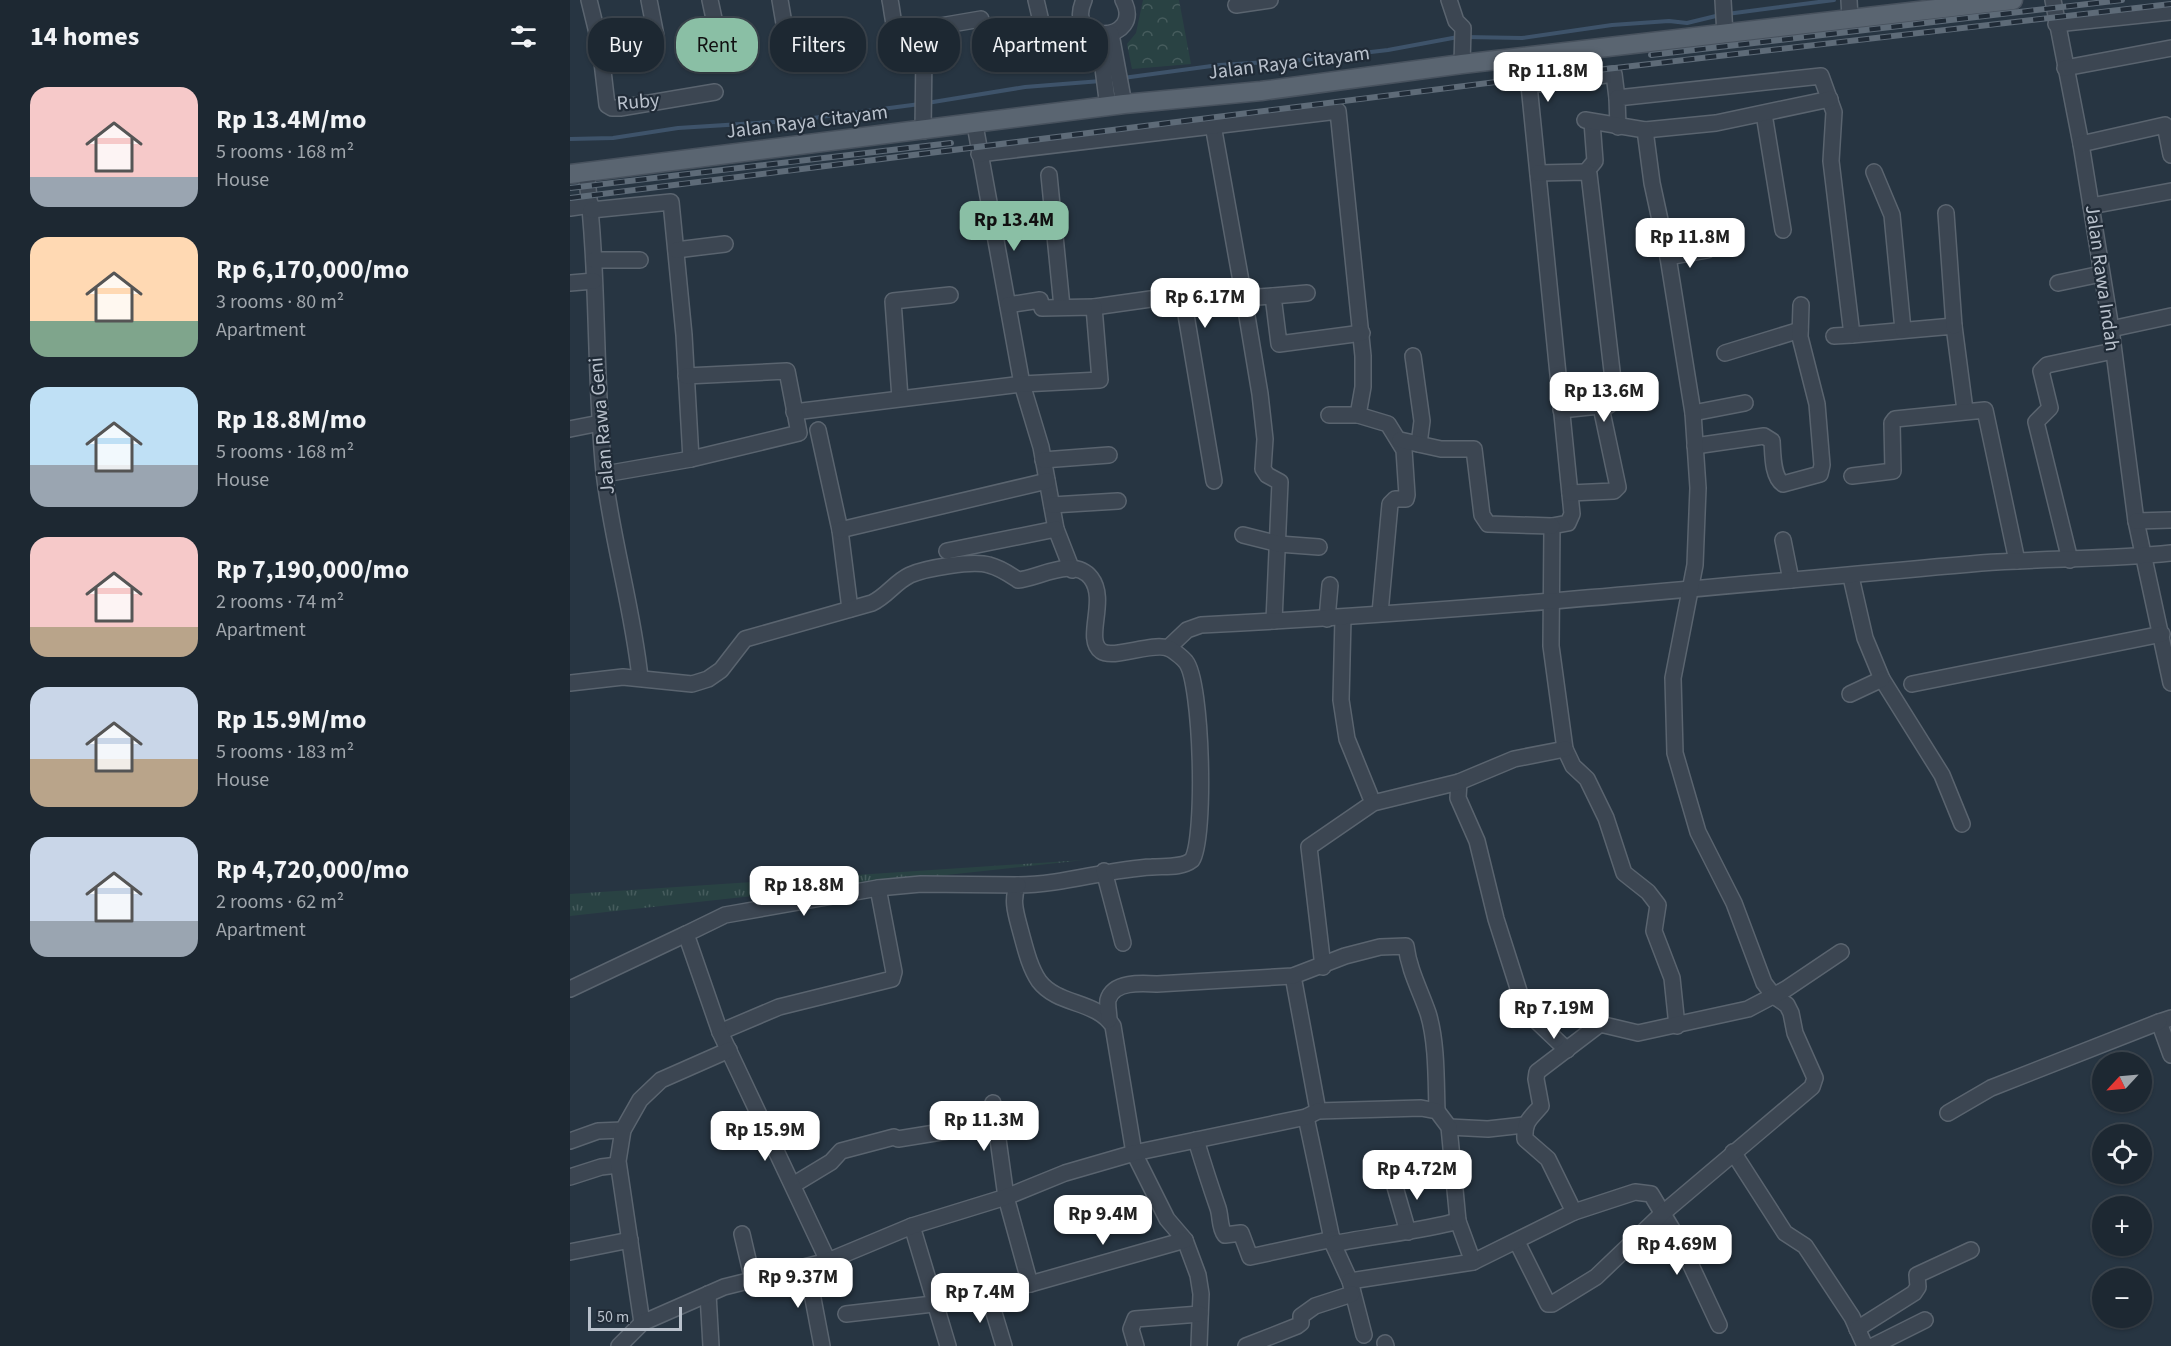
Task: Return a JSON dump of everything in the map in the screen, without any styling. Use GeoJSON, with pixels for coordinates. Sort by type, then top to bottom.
{"type":"FeatureCollection","features":[{"type":"Feature","properties":{"kind":"main road","name":"Jalan Raya Citayam"},"geometry":{"type":"LineString","coordinates":[[578,173],[923,123],[975,125],[1115,99],[1262,91],[1724,16],[2013,0]]}},
{"type":"Feature","properties":{"kind":"street"},"geometry":{"type":"LineString","coordinates":[[589,0],[593,18]]}},
{"type":"Feature","properties":{"kind":"street"},"geometry":{"type":"LineString","coordinates":[[649,0],[652,18]]}},
{"type":"Feature","properties":{"kind":"street"},"geometry":{"type":"LineString","coordinates":[[710,0],[714,18]]}},
{"type":"Feature","properties":{"kind":"street"},"geometry":{"type":"LineString","coordinates":[[780,0],[784,18]]}},
{"type":"Feature","properties":{"kind":"street"},"geometry":{"type":"LineString","coordinates":[[890,0],[900,37],[917,41],[922,47],[923,123]]}},
{"type":"Feature","properties":{"kind":"street"},"geometry":{"type":"LineString","coordinates":[[895,0],[904,32],[972,21]]}},
{"type":"Feature","properties":{"kind":"street"},"geometry":{"type":"LineString","coordinates":[[1036,0],[1040,17]]}},
{"type":"Feature","properties":{"kind":"street"},"geometry":{"type":"LineString","coordinates":[[1082,18],[1081,7],[1084,0]]}},
{"type":"Feature","properties":{"kind":"street"},"geometry":{"type":"LineString","coordinates":[[1108,32],[1122,26],[1126,19],[1123,0]]}},
{"type":"Feature","properties":{"kind":"street"},"geometry":{"type":"LineString","coordinates":[[1236,5],[1270,0]]}},
{"type":"Feature","properties":{"kind":"street"},"geometry":{"type":"LineString","coordinates":[[1449,0],[1456,21],[1463,28],[1463,58]]}},
{"type":"Feature","properties":{"kind":"street","name":"Jalan Rawa Indah"},"geometry":{"type":"LineString","coordinates":[[2053,0],[2064,68],[2081,144],[2111,328],[2112,351],[2136,521],[2171,683]]}},
{"type":"Feature","properties":{"kind":"street"},"geometry":{"type":"LineString","coordinates":[[2056,24],[2171,12]]}},
{"type":"Feature","properties":{"kind":"street"},"geometry":{"type":"LineString","coordinates":[[2064,68],[2171,48]]}},
{"type":"Feature","properties":{"kind":"street"},"geometry":{"type":"LineString","coordinates":[[1108,54],[1115,99]]}},
{"type":"Feature","properties":{"kind":"street"},"geometry":{"type":"LineString","coordinates":[[1108,64],[1111,69]]}},
{"type":"Feature","properties":{"kind":"street","name":"Ruby"},"geometry":{"type":"LineString","coordinates":[[603,72],[607,105],[612,108],[715,92]]}},
{"type":"Feature","properties":{"kind":"street"},"geometry":{"type":"LineString","coordinates":[[1400,440],[1441,449],[1474,449],[1482,515],[1488,524],[1552,526],[1571,520],[1529,86],[1614,74],[1618,127]]}},
{"type":"Feature","properties":{"kind":"street"},"geometry":{"type":"LineString","coordinates":[[1617,98],[1821,76],[1834,112],[1835,128],[1831,161],[1852,335]]}},
{"type":"Feature","properties":{"kind":"street"},"geometry":{"type":"LineString","coordinates":[[1538,173],[1586,171],[1595,161],[1588,121],[1645,130],[1705,125],[1830,99]]}},
{"type":"Feature","properties":{"kind":"street"},"geometry":{"type":"LineString","coordinates":[[979,154],[1338,111],[1362,333],[1363,387],[1358,415]]}},
{"type":"Feature","properties":{"kind":"street"},"geometry":{"type":"LineString","coordinates":[[1764,114],[1783,230]]}},
{"type":"Feature","properties":{"kind":"street"},"geometry":{"type":"LineString","coordinates":[[975,125],[1022,384],[1043,460],[1056,529],[1072,570]]}},
{"type":"Feature","properties":{"kind":"street"},"geometry":{"type":"LineString","coordinates":[[1213,125],[1260,394],[1265,439],[1263,470],[1280,482],[1274,621]]}},
{"type":"Feature","properties":{"kind":"street"},"geometry":{"type":"LineString","coordinates":[[2081,144],[2165,125],[2171,155]]}},
{"type":"Feature","properties":{"kind":"street"},"geometry":{"type":"LineString","coordinates":[[1517,1242],[1548,1304],[1552,1304],[1596,1277],[1663,1213],[1812,1087],[1815,1078],[1800,1046],[1787,1005],[1774,996],[1764,983],[1734,903],[1698,832],[1675,753],[1673,678],[1697,540],[1698,488],[1693,413],[1668,257],[1656,208],[1645,130]]}},
{"type":"Feature","properties":{"kind":"street"},"geometry":{"type":"LineString","coordinates":[[1561,410],[1601,407],[1612,402],[1614,393],[1596,222],[1590,177],[1586,171]]}},
{"type":"Feature","properties":{"kind":"street"},"geometry":{"type":"LineString","coordinates":[[1874,172],[1892,215],[1903,330]]}},
{"type":"Feature","properties":{"kind":"street","name":"Jalan Rawa Geni"},"geometry":{"type":"LineString","coordinates":[[578,173],[591,207],[600,423],[605,474],[629,601],[640,678]]}},
{"type":"Feature","properties":{"kind":"street"},"geometry":{"type":"LineString","coordinates":[[1049,175],[1062,307]]}},
{"type":"Feature","properties":{"kind":"street"},"geometry":{"type":"LineString","coordinates":[[2091,206],[2171,191]]}},
{"type":"Feature","properties":{"kind":"street"},"geometry":{"type":"LineString","coordinates":[[570,208],[671,202],[691,459]]}},
{"type":"Feature","properties":{"kind":"street"},"geometry":{"type":"LineString","coordinates":[[1946,213],[1954,326],[1965,410]]}},
{"type":"Feature","properties":{"kind":"street"},"geometry":{"type":"LineString","coordinates":[[676,250],[725,244]]}},
{"type":"Feature","properties":{"kind":"street"},"geometry":{"type":"LineString","coordinates":[[1668,257],[1707,250]]}},
{"type":"Feature","properties":{"kind":"street"},"geometry":{"type":"LineString","coordinates":[[594,260],[640,261]]}},
{"type":"Feature","properties":{"kind":"street"},"geometry":{"type":"LineString","coordinates":[[2058,283],[2101,274]]}},
{"type":"Feature","properties":{"kind":"street"},"geometry":{"type":"LineString","coordinates":[[570,283],[594,281]]}},
{"type":"Feature","properties":{"kind":"street"},"geometry":{"type":"LineString","coordinates":[[1244,298],[1307,293]]}},
{"type":"Feature","properties":{"kind":"street"},"geometry":{"type":"LineString","coordinates":[[900,398],[892,301],[950,295]]}},
{"type":"Feature","properties":{"kind":"street"},"geometry":{"type":"LineString","coordinates":[[1008,305],[1040,300],[1042,308],[1094,307],[1179,295],[1183,297],[1214,481]]}},
{"type":"Feature","properties":{"kind":"street"},"geometry":{"type":"LineString","coordinates":[[1273,296],[1279,344],[1362,333]]}},
{"type":"Feature","properties":{"kind":"street"},"geometry":{"type":"LineString","coordinates":[[1695,446],[1764,436],[1772,441],[1780,482],[1783,484],[1820,474],[1822,465],[1817,404],[1800,330],[1802,305]]}},
{"type":"Feature","properties":{"kind":"street"},"geometry":{"type":"LineString","coordinates":[[794,412],[1022,384],[1100,380],[1094,307]]}},
{"type":"Feature","properties":{"kind":"street"},"geometry":{"type":"LineString","coordinates":[[2111,328],[2171,316]]}},
{"type":"Feature","properties":{"kind":"street"},"geometry":{"type":"LineString","coordinates":[[1834,336],[1954,326]]}},
{"type":"Feature","properties":{"kind":"street"},"geometry":{"type":"LineString","coordinates":[[1725,353],[1800,330]]}},
{"type":"Feature","properties":{"kind":"street"},"geometry":{"type":"LineString","coordinates":[[2070,560],[2036,422],[2050,408],[2041,371],[2047,365],[2112,351]]}},
{"type":"Feature","properties":{"kind":"street"},"geometry":{"type":"LineString","coordinates":[[1413,356],[1422,421],[1419,444]]}},
{"type":"Feature","properties":{"kind":"street"},"geometry":{"type":"LineString","coordinates":[[605,474],[691,459],[797,435],[788,371],[686,376]]}},
{"type":"Feature","properties":{"kind":"street"},"geometry":{"type":"LineString","coordinates":[[1693,413],[1746,403]]}},
{"type":"Feature","properties":{"kind":"street"},"geometry":{"type":"LineString","coordinates":[[1570,493],[1614,491],[1618,487],[1601,407]]}},
{"type":"Feature","properties":{"kind":"street"},"geometry":{"type":"LineString","coordinates":[[1852,476],[1893,471],[1893,421],[1965,410],[1985,410],[2017,561]]}},
{"type":"Feature","properties":{"kind":"street"},"geometry":{"type":"LineString","coordinates":[[1329,415],[1358,415],[1388,424],[1400,440],[1404,450],[1407,495],[1406,499],[1392,501],[1390,504],[1380,614]]}},
{"type":"Feature","properties":{"kind":"street"},"geometry":{"type":"LineString","coordinates":[[570,429],[600,423]]}},
{"type":"Feature","properties":{"kind":"street"},"geometry":{"type":"LineString","coordinates":[[818,430],[840,530],[850,609]]}},
{"type":"Feature","properties":{"kind":"street"},"geometry":{"type":"LineString","coordinates":[[1043,460],[1109,455]]}},
{"type":"Feature","properties":{"kind":"street"},"geometry":{"type":"LineString","coordinates":[[840,530],[1047,481]]}},
{"type":"Feature","properties":{"kind":"street"},"geometry":{"type":"LineString","coordinates":[[1052,505],[1118,501]]}},
{"type":"Feature","properties":{"kind":"street"},"geometry":{"type":"LineString","coordinates":[[2136,521],[2171,520]]}},
{"type":"Feature","properties":{"kind":"street"},"geometry":{"type":"LineString","coordinates":[[1552,526],[1551,645],[1565,749],[1573,766],[1587,779],[1606,818],[1624,873],[1648,892],[1658,905],[1654,931],[1672,978],[1677,1026]]}},
{"type":"Feature","properties":{"kind":"street"},"geometry":{"type":"LineString","coordinates":[[947,550],[1056,529]]}},
{"type":"Feature","properties":{"kind":"street"},"geometry":{"type":"LineString","coordinates":[[1243,535],[1279,544],[1319,547]]}},
{"type":"Feature","properties":{"kind":"street"},"geometry":{"type":"LineString","coordinates":[[1783,540],[1791,580]]}},
{"type":"Feature","properties":{"kind":"street"},"geometry":{"type":"LineString","coordinates":[[1168,648],[1187,630],[1201,625],[1335,619],[1791,580],[1851,577],[2017,561],[2171,553]]}},
{"type":"Feature","properties":{"kind":"street"},"geometry":{"type":"LineString","coordinates":[[570,682],[623,677],[692,684],[708,679],[729,663],[745,639],[884,598],[910,575],[926,571],[986,564],[1000,568],[1018,580],[1034,579],[1054,570],[1083,571],[1095,586],[1098,615],[1094,640],[1100,651],[1108,655],[1141,648],[1168,648],[1187,663],[1196,691],[1200,810],[1195,855],[1188,863],[1104,871],[1018,885],[921,884],[878,888],[725,915],[570,989]]}},
{"type":"Feature","properties":{"kind":"street"},"geometry":{"type":"LineString","coordinates":[[1851,577],[1865,639],[1881,679],[1942,776],[1962,824]]}},
{"type":"Feature","properties":{"kind":"street"},"geometry":{"type":"LineString","coordinates":[[1330,585],[1347,739],[1373,803]]}},
{"type":"Feature","properties":{"kind":"street"},"geometry":{"type":"LineString","coordinates":[[1912,684],[2162,634]]}},
{"type":"Feature","properties":{"kind":"street"},"geometry":{"type":"LineString","coordinates":[[1850,694],[1881,679]]}},
{"type":"Feature","properties":{"kind":"street"},"geometry":{"type":"LineString","coordinates":[[1323,967],[1309,847],[1373,803],[1459,782],[1514,759],[1565,749]]}},
{"type":"Feature","properties":{"kind":"street"},"geometry":{"type":"LineString","coordinates":[[1459,782],[1458,798],[1477,841],[1496,919],[1525,1010],[1567,1050]]}},
{"type":"Feature","properties":{"kind":"street"},"geometry":{"type":"LineString","coordinates":[[1104,871],[1123,943]]}},
{"type":"Feature","properties":{"kind":"street"},"geometry":{"type":"LineString","coordinates":[[1018,885],[1014,893],[1015,907],[1031,967],[1040,982],[1057,996],[1101,1013],[1109,1020]]}},
{"type":"Feature","properties":{"kind":"street"},"geometry":{"type":"LineString","coordinates":[[720,1032],[779,1007],[892,979],[894,972],[878,888]]}},
{"type":"Feature","properties":{"kind":"street"},"geometry":{"type":"LineString","coordinates":[[686,934],[720,1032],[828,1261]]}},
{"type":"Feature","properties":{"kind":"street"},"geometry":{"type":"LineString","coordinates":[[1199,1346],[1198,1275],[1185,1240],[1167,1219],[1151,1182],[1134,1153],[1115,1036],[1109,1020],[1108,999],[1114,990],[1136,983],[1157,984],[1293,976],[1323,967],[1346,956],[1380,947],[1406,946],[1413,978],[1428,1015],[1436,1068],[1437,1111],[1449,1127],[1458,1221],[1473,1262]]}},
{"type":"Feature","properties":{"kind":"street"},"geometry":{"type":"LineString","coordinates":[[1574,1212],[1548,1159],[1526,1139],[1524,1125],[1530,1115],[1541,1106],[1536,1079],[1537,1072],[1600,1024],[1638,1033],[1748,1009],[1774,996],[1841,952]]}},
{"type":"Feature","properties":{"kind":"street"},"geometry":{"type":"LineString","coordinates":[[1293,976],[1312,1114],[1333,1241],[1351,1287],[1364,1335]]}},
{"type":"Feature","properties":{"kind":"street"},"geometry":{"type":"LineString","coordinates":[[1948,1113],[1990,1088],[2165,1020],[2171,1054]]}},
{"type":"Feature","properties":{"kind":"street"},"geometry":{"type":"LineString","coordinates":[[642,1323],[618,1165],[624,1130],[640,1101],[661,1080],[729,1050]]}},
{"type":"Feature","properties":{"kind":"street"},"geometry":{"type":"LineString","coordinates":[[993,1102],[1006,1197],[1030,1284]]}},
{"type":"Feature","properties":{"kind":"street"},"geometry":{"type":"LineString","coordinates":[[619,1346],[642,1323],[708,1294],[828,1261],[912,1226],[1006,1197],[1065,1173],[1134,1153],[1312,1114],[1421,1108],[1437,1111]]}},
{"type":"Feature","properties":{"kind":"street"},"geometry":{"type":"LineString","coordinates":[[793,1185],[831,1162],[841,1151],[894,1137],[898,1139],[997,1123]]}},
{"type":"Feature","properties":{"kind":"street"},"geometry":{"type":"LineString","coordinates":[[1449,1127],[1488,1129],[1524,1125]]}},
{"type":"Feature","properties":{"kind":"street"},"geometry":{"type":"LineString","coordinates":[[570,1141],[598,1131],[624,1130]]}},
{"type":"Feature","properties":{"kind":"street"},"geometry":{"type":"LineString","coordinates":[[1196,1140],[1208,1185],[1218,1210],[1222,1231],[1225,1235],[1241,1233],[1250,1257],[1333,1241],[1408,1232],[1458,1221]]}},
{"type":"Feature","properties":{"kind":"street"},"geometry":{"type":"LineString","coordinates":[[1733,1152],[1785,1233],[1805,1246],[1857,1329],[1865,1346]]}},
{"type":"Feature","properties":{"kind":"street"},"geometry":{"type":"LineString","coordinates":[[570,1178],[601,1167],[618,1165]]}},
{"type":"Feature","properties":{"kind":"street"},"geometry":{"type":"LineString","coordinates":[[1393,1180],[1408,1232]]}},
{"type":"Feature","properties":{"kind":"street"},"geometry":{"type":"LineString","coordinates":[[1246,1346],[1297,1326],[1301,1323],[1301,1316],[1351,1287],[1473,1262],[1574,1212],[1643,1191],[1651,1194],[1663,1213],[1719,1325]]}},
{"type":"Feature","properties":{"kind":"street"},"geometry":{"type":"LineString","coordinates":[[912,1226],[933,1304],[948,1346]]}},
{"type":"Feature","properties":{"kind":"street"},"geometry":{"type":"LineString","coordinates":[[742,1234],[753,1281]]}},
{"type":"Feature","properties":{"kind":"street"},"geometry":{"type":"LineString","coordinates":[[570,1252],[630,1240]]}},
{"type":"Feature","properties":{"kind":"street"},"geometry":{"type":"LineString","coordinates":[[846,1314],[933,1304],[1030,1284],[1185,1240]]}},
{"type":"Feature","properties":{"kind":"street"},"geometry":{"type":"LineString","coordinates":[[1857,1329],[1914,1293],[1918,1287],[1917,1275],[1971,1250]]}},
{"type":"Feature","properties":{"kind":"street"},"geometry":{"type":"LineString","coordinates":[[807,1267],[822,1346]]}},
{"type":"Feature","properties":{"kind":"street"},"geometry":{"type":"LineString","coordinates":[[988,1293],[1004,1346]]}},
{"type":"Feature","properties":{"kind":"street"},"geometry":{"type":"LineString","coordinates":[[708,1294],[711,1346]]}},
{"type":"Feature","properties":{"kind":"street"},"geometry":{"type":"LineString","coordinates":[[1134,1346],[1131,1329],[1135,1319],[1142,1316],[1200,1314]]}},
{"type":"Feature","properties":{"kind":"street"},"geometry":{"type":"LineString","coordinates":[[1873,1346],[1926,1320]]}},
{"type":"Feature","properties":{"kind":"green space"},"geometry":{"type":"Polygon","coordinates":[[[1143,0],[1179,0],[1191,64],[1132,69],[1127,44],[1136,33],[1143,0]]]}},
{"type":"Feature","properties":{"kind":"green space"},"geometry":{"type":"Polygon","coordinates":[[[1084,860],[570,916],[570,894],[1084,860]]]}},
{"type":"Feature","properties":{"kind":"waterway"},"geometry":{"type":"LineString","coordinates":[[1727,14],[1834,0]]}},
{"type":"Feature","properties":{"kind":"waterway"},"geometry":{"type":"LineString","coordinates":[[1465,37],[1522,38],[1612,25],[1669,21],[1687,23],[1720,15]]}},
{"type":"Feature","properties":{"kind":"waterway"},"geometry":{"type":"LineString","coordinates":[[1123,78],[1219,65],[1303,60],[1388,50],[1458,37]]}},
{"type":"Feature","properties":{"kind":"waterway"},"geometry":{"type":"LineString","coordinates":[[927,103],[1025,87],[1101,81]]}},
{"type":"Feature","properties":{"kind":"waterway"},"geometry":{"type":"LineString","coordinates":[[570,139],[613,138],[678,128],[790,121],[920,104]]}},
{"type":"Feature","properties":{"kind":"railway"},"geometry":{"type":"LineString","coordinates":[[1651,55],[2122,0]]}},
{"type":"Feature","properties":{"kind":"railway"},"geometry":{"type":"LineString","coordinates":[[570,198],[1528,78],[2171,4]]}},
{"type":"Feature","properties":{"kind":"railway"},"geometry":{"type":"LineString","coordinates":[[570,188],[951,143]]}}]}
